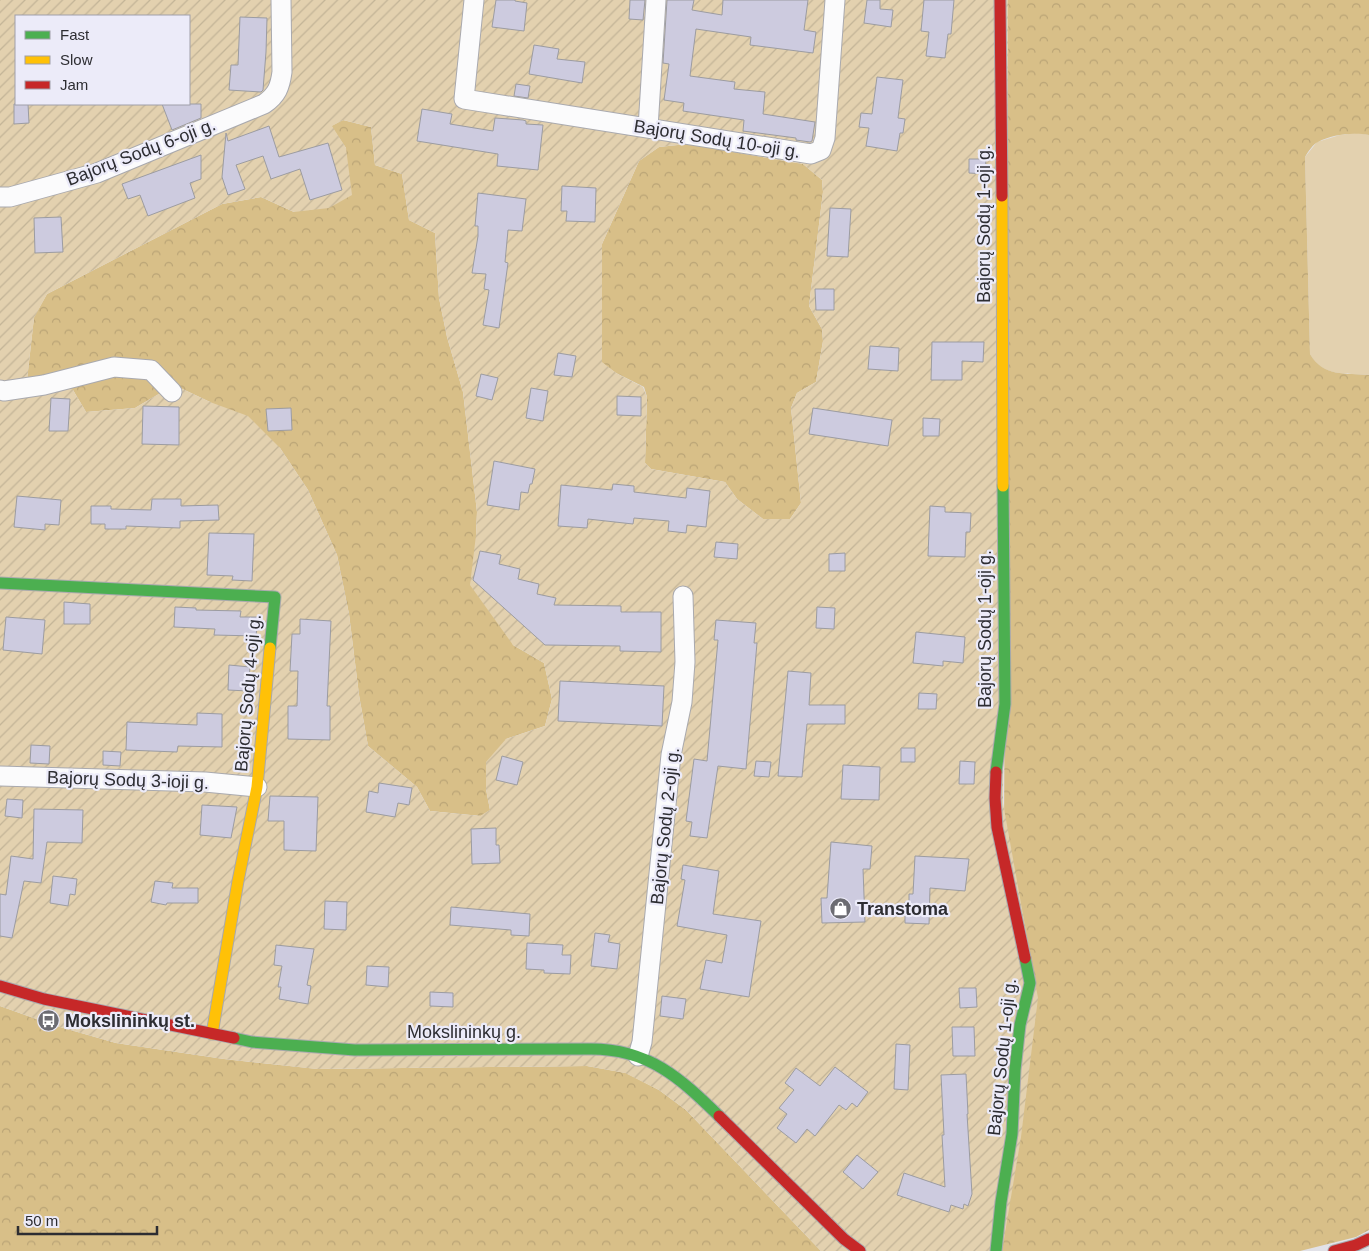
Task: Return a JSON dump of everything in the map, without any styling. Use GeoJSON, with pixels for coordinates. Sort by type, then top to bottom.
{"type":"FeatureCollection","features":[{"type":"Feature","properties":{"kind":"street","name":"Bajorų Sodų 6-oji g."},"geometry":{"type":"LineString","coordinates":[[0,197],[10,197],[97,173],[264,104],[277,93],[282,72],[281,0]]}},
{"type":"Feature","properties":{"kind":"street","name":"Bajorų Sodų 10-oji g."},"geometry":{"type":"LineString","coordinates":[[474,0],[464,100],[811,154],[821,150],[825,138],[835,0]]}},
{"type":"Feature","properties":{"kind":"street"},"geometry":{"type":"LineString","coordinates":[[648,128],[656,0]]}},
{"type":"Feature","properties":{"kind":"street","name":"Bajorų Sodų 1-oji g."},"geometry":{"type":"LineString","coordinates":[[996,1251],[1001,1202],[1012,1134],[1014,1070],[1020,1025],[1030,982],[997,827],[995,798],[997,762],[1005,704],[1000,0]]}},
{"type":"Feature","properties":{"kind":"street"},"geometry":{"type":"LineString","coordinates":[[0,390],[44,385],[114,367],[151,370],[172,392]]}},
{"type":"Feature","properties":{"kind":"street","name":"Bajorų Sodų 4-oji g."},"geometry":{"type":"LineString","coordinates":[[0,583],[275,597],[257,787],[238,881],[212,1034]]}},
{"type":"Feature","properties":{"kind":"street","name":"Bajorų Sodų 2-oji g."},"geometry":{"type":"LineString","coordinates":[[638,1056],[642,1042],[671,754],[682,702],[685,662],[683,596]]}},
{"type":"Feature","properties":{"kind":"street","name":"Bajorų Sodų 3-ioji g."},"geometry":{"type":"LineString","coordinates":[[0,776],[205,782],[257,787]]}},
{"type":"Feature","properties":{"kind":"street","name":"Mokslininkų g."},"geometry":{"type":"LineString","coordinates":[[0,986],[44,999],[252,1042],[356,1050],[618,1050],[638,1056],[665,1070],[688,1086],[844,1239],[860,1251]]}},
{"type":"Feature","properties":{"kind":"street"},"geometry":{"type":"LineString","coordinates":[[1334,1251],[1369,1239]]}},
{"type":"Feature","properties":{"kind":"shaded area"},"geometry":{"type":"Polygon","coordinates":[[[0,0],[1008,0],[1003,803],[1038,998],[1021,1137],[1002,1251],[821,1251],[686,1110],[659,1090],[625,1073],[587,1066],[317,1069],[224,1059],[116,1043],[53,1025],[0,1006],[0,0]],[[343,120],[332,126],[346,148],[352,195],[329,208],[294,212],[261,197],[222,204],[47,294],[34,318],[27,380],[73,390],[86,412],[135,408],[174,385],[210,402],[248,416],[280,448],[308,490],[337,555],[349,614],[359,695],[368,746],[417,787],[430,811],[480,816],[490,810],[486,789],[486,762],[506,739],[545,726],[552,699],[544,663],[513,645],[470,585],[477,512],[463,392],[447,337],[439,298],[435,233],[409,220],[402,174],[375,165],[371,127],[343,120]],[[687,144],[659,147],[639,161],[602,244],[602,362],[616,373],[643,387],[647,397],[645,463],[651,469],[725,482],[737,499],[763,519],[790,519],[801,503],[791,408],[797,393],[816,382],[823,341],[822,329],[809,306],[823,192],[822,180],[803,164],[687,144]]]}},
{"type":"Feature","properties":{"kind":"shaded area"},"geometry":{"type":"Polygon","coordinates":[[[1357,133],[1369,135],[1369,375],[1343,374],[1328,370],[1321,367],[1310,354],[1305,157],[1317,142],[1340,135],[1357,133]]]}},
{"type":"Feature","properties":{"kind":"green space"},"geometry":{"type":"Polygon","coordinates":[[[1008,0],[1369,0],[1369,135],[1336,135],[1324,139],[1314,144],[1305,157],[1310,354],[1321,367],[1328,370],[1344,374],[1369,375],[1369,1230],[1356,1237],[1300,1251],[1002,1251],[1008,0]]]}},
{"type":"Feature","properties":{"kind":"green space"},"geometry":{"type":"Polygon","coordinates":[[[343,120],[371,127],[375,165],[402,174],[409,220],[435,233],[439,298],[447,337],[463,392],[477,512],[476,535],[513,645],[544,663],[552,699],[545,726],[506,739],[486,789],[490,810],[481,816],[430,811],[417,787],[368,746],[359,695],[349,614],[337,555],[308,490],[280,448],[210,402],[174,385],[135,408],[86,412],[73,390],[27,380],[34,317],[47,294],[222,204],[261,197],[294,212],[346,148],[331,126],[343,120]]]}},
{"type":"Feature","properties":{"kind":"green space"},"geometry":{"type":"Polygon","coordinates":[[[687,144],[803,164],[822,180],[823,192],[809,306],[822,329],[823,341],[816,382],[797,393],[791,408],[801,503],[790,519],[763,519],[737,499],[725,482],[651,469],[645,463],[647,397],[644,387],[616,373],[602,363],[602,244],[639,161],[659,147],[687,144]]]}},
{"type":"Feature","properties":{"kind":"green space"},"geometry":{"type":"Polygon","coordinates":[[[0,1006],[53,1025],[116,1043],[224,1059],[318,1069],[587,1066],[626,1073],[659,1090],[686,1110],[821,1251],[0,1251],[0,1006]]]}},
{"type":"Feature","properties":{"kind":"building"},"geometry":{"type":"Polygon","coordinates":[[[496,0],[515,0],[527,3],[524,31],[492,27],[496,0]]]}},
{"type":"Feature","properties":{"kind":"building"},"geometry":{"type":"Polygon","coordinates":[[[630,0],[645,0],[643,20],[629,19],[630,0]]]}},
{"type":"Feature","properties":{"kind":"building"},"geometry":{"type":"Polygon","coordinates":[[[667,0],[694,0],[692,10],[722,15],[723,0],[808,0],[804,30],[816,32],[813,53],[750,45],[751,37],[696,29],[690,76],[735,82],[734,89],[765,92],[763,114],[815,122],[812,141],[743,131],[744,120],[683,111],[684,103],[664,100],[669,64],[663,63],[667,0]]]}},
{"type":"Feature","properties":{"kind":"building"},"geometry":{"type":"Polygon","coordinates":[[[867,0],[880,0],[880,9],[893,10],[891,27],[864,23],[867,0]]]}},
{"type":"Feature","properties":{"kind":"building"},"geometry":{"type":"Polygon","coordinates":[[[924,0],[954,0],[951,34],[948,34],[945,58],[926,56],[929,32],[921,31],[924,0]]]}},
{"type":"Feature","properties":{"kind":"building"},"geometry":{"type":"Polygon","coordinates":[[[240,17],[267,18],[263,90],[261,92],[229,90],[231,65],[238,65],[240,17]]]}},
{"type":"Feature","properties":{"kind":"building"},"geometry":{"type":"Polygon","coordinates":[[[534,45],[559,49],[557,59],[585,62],[582,83],[529,74],[534,45]]]}},
{"type":"Feature","properties":{"kind":"building"},"geometry":{"type":"Polygon","coordinates":[[[877,77],[903,80],[898,118],[905,119],[897,151],[866,146],[869,128],[859,127],[861,113],[872,114],[877,77]]]}},
{"type":"Feature","properties":{"kind":"building"},"geometry":{"type":"Polygon","coordinates":[[[516,84],[530,86],[528,98],[514,96],[516,84]]]}},
{"type":"Feature","properties":{"kind":"building"},"geometry":{"type":"Polygon","coordinates":[[[14,104],[28,105],[29,123],[14,124],[14,104]]]}},
{"type":"Feature","properties":{"kind":"building"},"geometry":{"type":"Polygon","coordinates":[[[201,104],[201,118],[172,130],[162,105],[201,104]]]}},
{"type":"Feature","properties":{"kind":"building"},"geometry":{"type":"Polygon","coordinates":[[[422,109],[452,114],[450,124],[493,131],[495,118],[523,120],[526,121],[526,124],[543,125],[538,170],[497,166],[498,154],[417,141],[422,109]]]}},
{"type":"Feature","properties":{"kind":"building"},"geometry":{"type":"Polygon","coordinates":[[[269,126],[279,157],[328,143],[342,190],[310,200],[300,169],[271,179],[263,156],[236,165],[245,189],[228,195],[222,177],[226,133],[228,141],[269,126]]]}},
{"type":"Feature","properties":{"kind":"building"},"geometry":{"type":"Polygon","coordinates":[[[201,155],[201,179],[190,183],[195,198],[148,216],[140,195],[128,199],[122,184],[201,155]]]}},
{"type":"Feature","properties":{"kind":"building"},"geometry":{"type":"Polygon","coordinates":[[[969,159],[986,159],[985,174],[969,173],[969,159]]]}},
{"type":"Feature","properties":{"kind":"building"},"geometry":{"type":"Polygon","coordinates":[[[562,186],[596,188],[595,222],[566,221],[567,211],[561,211],[562,186]]]}},
{"type":"Feature","properties":{"kind":"building"},"geometry":{"type":"Polygon","coordinates":[[[478,193],[526,199],[522,231],[508,230],[505,262],[508,263],[499,328],[483,325],[489,290],[484,289],[486,274],[472,273],[478,236],[478,226],[475,226],[478,193]]]}},
{"type":"Feature","properties":{"kind":"building"},"geometry":{"type":"Polygon","coordinates":[[[830,208],[851,209],[848,257],[827,256],[830,208]]]}},
{"type":"Feature","properties":{"kind":"building"},"geometry":{"type":"Polygon","coordinates":[[[61,217],[63,252],[35,253],[34,218],[61,217]]]}},
{"type":"Feature","properties":{"kind":"building"},"geometry":{"type":"Polygon","coordinates":[[[815,289],[834,289],[834,310],[816,310],[815,289]]]}},
{"type":"Feature","properties":{"kind":"building"},"geometry":{"type":"Polygon","coordinates":[[[932,342],[984,342],[983,362],[962,361],[962,380],[931,380],[932,342]]]}},
{"type":"Feature","properties":{"kind":"building"},"geometry":{"type":"Polygon","coordinates":[[[870,346],[899,348],[898,371],[868,369],[870,346]]]}},
{"type":"Feature","properties":{"kind":"building"},"geometry":{"type":"Polygon","coordinates":[[[558,353],[576,356],[572,377],[554,375],[558,353]]]}},
{"type":"Feature","properties":{"kind":"building"},"geometry":{"type":"Polygon","coordinates":[[[481,374],[498,378],[492,400],[476,396],[481,374]]]}},
{"type":"Feature","properties":{"kind":"building"},"geometry":{"type":"Polygon","coordinates":[[[531,388],[548,391],[543,421],[526,418],[531,388]]]}},
{"type":"Feature","properties":{"kind":"building"},"geometry":{"type":"Polygon","coordinates":[[[617,396],[641,397],[641,416],[617,415],[617,396]]]}},
{"type":"Feature","properties":{"kind":"building"},"geometry":{"type":"Polygon","coordinates":[[[51,398],[70,399],[68,431],[49,431],[51,398]]]}},
{"type":"Feature","properties":{"kind":"building"},"geometry":{"type":"Polygon","coordinates":[[[143,406],[179,407],[179,445],[142,444],[143,406]]]}},
{"type":"Feature","properties":{"kind":"building"},"geometry":{"type":"Polygon","coordinates":[[[291,408],[292,430],[268,431],[266,409],[291,408]]]}},
{"type":"Feature","properties":{"kind":"building"},"geometry":{"type":"Polygon","coordinates":[[[813,408],[892,420],[888,446],[809,434],[813,408]]]}},
{"type":"Feature","properties":{"kind":"building"},"geometry":{"type":"Polygon","coordinates":[[[923,418],[940,419],[939,436],[923,436],[923,418]]]}},
{"type":"Feature","properties":{"kind":"building"},"geometry":{"type":"Polygon","coordinates":[[[494,461],[535,469],[528,493],[521,492],[519,510],[487,505],[494,461]]]}},
{"type":"Feature","properties":{"kind":"building"},"geometry":{"type":"Polygon","coordinates":[[[613,484],[634,486],[634,492],[686,498],[687,488],[710,491],[706,527],[687,525],[686,533],[668,531],[669,521],[634,518],[633,524],[588,519],[587,528],[558,526],[561,485],[612,490],[613,484]]]}},
{"type":"Feature","properties":{"kind":"building"},"geometry":{"type":"Polygon","coordinates":[[[17,496],[61,500],[59,525],[45,524],[45,530],[14,527],[17,496]]]}},
{"type":"Feature","properties":{"kind":"building"},"geometry":{"type":"Polygon","coordinates":[[[152,499],[181,499],[181,506],[218,505],[219,520],[180,521],[180,528],[126,526],[126,529],[105,529],[105,524],[91,524],[91,506],[111,506],[111,509],[151,510],[152,499]]]}},
{"type":"Feature","properties":{"kind":"building"},"geometry":{"type":"Polygon","coordinates":[[[930,506],[945,507],[945,512],[971,513],[970,532],[966,532],[965,557],[928,556],[930,506]]]}},
{"type":"Feature","properties":{"kind":"building"},"geometry":{"type":"Polygon","coordinates":[[[209,533],[254,534],[252,581],[232,580],[233,576],[207,575],[209,533]]]}},
{"type":"Feature","properties":{"kind":"building"},"geometry":{"type":"Polygon","coordinates":[[[716,542],[738,544],[737,559],[714,557],[716,542]]]}},
{"type":"Feature","properties":{"kind":"building"},"geometry":{"type":"Polygon","coordinates":[[[480,551],[501,555],[499,564],[520,569],[518,579],[539,584],[537,594],[556,598],[554,605],[621,606],[621,612],[661,612],[661,652],[620,651],[620,646],[545,645],[473,580],[480,551]]]}},
{"type":"Feature","properties":{"kind":"building"},"geometry":{"type":"Polygon","coordinates":[[[845,553],[845,571],[829,571],[829,554],[845,553]]]}},
{"type":"Feature","properties":{"kind":"building"},"geometry":{"type":"Polygon","coordinates":[[[64,602],[90,604],[90,624],[64,624],[64,602]]]}},
{"type":"Feature","properties":{"kind":"building"},"geometry":{"type":"Polygon","coordinates":[[[175,607],[196,608],[196,610],[241,611],[240,617],[258,617],[256,636],[214,635],[215,629],[174,627],[175,607]]]}},
{"type":"Feature","properties":{"kind":"building"},"geometry":{"type":"Polygon","coordinates":[[[817,607],[835,608],[834,629],[816,628],[817,607]]]}},
{"type":"Feature","properties":{"kind":"building"},"geometry":{"type":"Polygon","coordinates":[[[6,617],[45,620],[42,654],[3,650],[6,617]]]}},
{"type":"Feature","properties":{"kind":"building"},"geometry":{"type":"Polygon","coordinates":[[[300,619],[331,621],[327,706],[330,706],[330,740],[288,739],[288,706],[297,706],[298,671],[290,671],[292,634],[300,634],[300,619]]]}},
{"type":"Feature","properties":{"kind":"building"},"geometry":{"type":"Polygon","coordinates":[[[716,620],[756,623],[754,643],[757,643],[746,769],[718,766],[707,838],[690,836],[692,822],[686,821],[694,759],[707,761],[718,640],[714,640],[716,620]]]}},
{"type":"Feature","properties":{"kind":"building"},"geometry":{"type":"Polygon","coordinates":[[[916,632],[965,637],[963,663],[943,661],[943,666],[913,663],[916,632]]]}},
{"type":"Feature","properties":{"kind":"building"},"geometry":{"type":"Polygon","coordinates":[[[229,665],[250,667],[248,691],[228,690],[229,665]]]}},
{"type":"Feature","properties":{"kind":"building"},"geometry":{"type":"Polygon","coordinates":[[[788,671],[811,673],[809,705],[845,705],[845,724],[807,724],[802,777],[778,776],[788,671]]]}},
{"type":"Feature","properties":{"kind":"building"},"geometry":{"type":"Polygon","coordinates":[[[560,681],[664,686],[662,726],[558,721],[560,681]]]}},
{"type":"Feature","properties":{"kind":"building"},"geometry":{"type":"Polygon","coordinates":[[[919,693],[937,694],[936,709],[918,709],[919,693]]]}},
{"type":"Feature","properties":{"kind":"building"},"geometry":{"type":"Polygon","coordinates":[[[197,713],[222,714],[222,747],[178,746],[177,752],[126,750],[127,722],[197,725],[197,713]]]}},
{"type":"Feature","properties":{"kind":"building"},"geometry":{"type":"Polygon","coordinates":[[[31,745],[50,746],[49,764],[30,763],[31,745]]]}},
{"type":"Feature","properties":{"kind":"building"},"geometry":{"type":"Polygon","coordinates":[[[901,748],[915,748],[915,762],[901,762],[901,748]]]}},
{"type":"Feature","properties":{"kind":"building"},"geometry":{"type":"Polygon","coordinates":[[[103,751],[121,752],[120,766],[103,765],[103,751]]]}},
{"type":"Feature","properties":{"kind":"building"},"geometry":{"type":"Polygon","coordinates":[[[502,756],[523,762],[517,785],[496,780],[502,756]]]}},
{"type":"Feature","properties":{"kind":"building"},"geometry":{"type":"Polygon","coordinates":[[[756,761],[771,762],[769,777],[754,776],[756,761]]]}},
{"type":"Feature","properties":{"kind":"building"},"geometry":{"type":"Polygon","coordinates":[[[960,761],[975,762],[974,784],[959,784],[960,761]]]}},
{"type":"Feature","properties":{"kind":"building"},"geometry":{"type":"Polygon","coordinates":[[[843,765],[880,767],[879,800],[841,799],[843,765]]]}},
{"type":"Feature","properties":{"kind":"building"},"geometry":{"type":"Polygon","coordinates":[[[379,783],[412,788],[409,805],[398,803],[395,817],[366,812],[369,791],[378,793],[379,783]]]}},
{"type":"Feature","properties":{"kind":"building"},"geometry":{"type":"Polygon","coordinates":[[[270,796],[318,797],[316,851],[284,850],[284,821],[268,821],[270,796]]]}},
{"type":"Feature","properties":{"kind":"building"},"geometry":{"type":"Polygon","coordinates":[[[7,799],[23,800],[22,818],[5,816],[7,799]]]}},
{"type":"Feature","properties":{"kind":"building"},"geometry":{"type":"Polygon","coordinates":[[[202,805],[237,807],[231,838],[200,835],[202,805]]]}},
{"type":"Feature","properties":{"kind":"building"},"geometry":{"type":"Polygon","coordinates":[[[34,809],[83,810],[82,843],[47,842],[41,883],[24,881],[12,938],[0,936],[0,894],[6,895],[11,856],[33,859],[34,809]]]}},
{"type":"Feature","properties":{"kind":"building"},"geometry":{"type":"Polygon","coordinates":[[[496,828],[496,845],[499,845],[500,863],[472,864],[471,829],[496,828]]]}},
{"type":"Feature","properties":{"kind":"building"},"geometry":{"type":"Polygon","coordinates":[[[831,842],[872,846],[870,869],[863,869],[865,922],[822,923],[821,898],[827,898],[831,842]]]}},
{"type":"Feature","properties":{"kind":"building"},"geometry":{"type":"Polygon","coordinates":[[[915,856],[969,859],[965,891],[930,888],[929,924],[905,923],[905,902],[909,902],[909,894],[913,894],[915,856]]]}},
{"type":"Feature","properties":{"kind":"building"},"geometry":{"type":"Polygon","coordinates":[[[683,865],[719,871],[713,914],[761,921],[749,997],[700,989],[706,960],[722,963],[727,935],[677,926],[685,880],[681,879],[683,865]]]}},
{"type":"Feature","properties":{"kind":"building"},"geometry":{"type":"Polygon","coordinates":[[[53,876],[77,879],[75,895],[70,894],[68,906],[50,903],[53,876]]]}},
{"type":"Feature","properties":{"kind":"building"},"geometry":{"type":"Polygon","coordinates":[[[155,881],[173,883],[172,888],[198,888],[198,903],[167,903],[166,905],[151,902],[155,881]]]}},
{"type":"Feature","properties":{"kind":"building"},"geometry":{"type":"Polygon","coordinates":[[[325,901],[347,902],[346,930],[324,929],[325,901]]]}},
{"type":"Feature","properties":{"kind":"building"},"geometry":{"type":"Polygon","coordinates":[[[451,907],[530,914],[529,936],[511,935],[511,930],[450,925],[451,907]]]}},
{"type":"Feature","properties":{"kind":"building"},"geometry":{"type":"Polygon","coordinates":[[[595,933],[610,935],[608,942],[620,944],[617,969],[591,966],[595,933]]]}},
{"type":"Feature","properties":{"kind":"building"},"geometry":{"type":"Polygon","coordinates":[[[527,943],[563,945],[562,955],[571,955],[570,974],[544,973],[544,970],[526,969],[527,943]]]}},
{"type":"Feature","properties":{"kind":"building"},"geometry":{"type":"Polygon","coordinates":[[[276,945],[314,949],[307,985],[311,986],[308,1004],[279,999],[281,987],[278,987],[282,966],[274,965],[276,945]]]}},
{"type":"Feature","properties":{"kind":"building"},"geometry":{"type":"Polygon","coordinates":[[[367,966],[389,967],[388,987],[366,985],[367,966]]]}},
{"type":"Feature","properties":{"kind":"building"},"geometry":{"type":"Polygon","coordinates":[[[959,988],[976,988],[977,1007],[960,1008],[959,988]]]}},
{"type":"Feature","properties":{"kind":"building"},"geometry":{"type":"Polygon","coordinates":[[[430,992],[453,993],[453,1007],[430,1006],[430,992]]]}},
{"type":"Feature","properties":{"kind":"building"},"geometry":{"type":"Polygon","coordinates":[[[662,996],[686,999],[683,1019],[660,1016],[662,996]]]}},
{"type":"Feature","properties":{"kind":"building"},"geometry":{"type":"Polygon","coordinates":[[[952,1027],[974,1027],[975,1056],[953,1056],[952,1027]]]}},
{"type":"Feature","properties":{"kind":"building"},"geometry":{"type":"Polygon","coordinates":[[[896,1044],[910,1045],[908,1090],[894,1089],[896,1044]]]}},
{"type":"Feature","properties":{"kind":"building"},"geometry":{"type":"Polygon","coordinates":[[[835,1067],[868,1092],[857,1107],[852,1103],[846,1110],[839,1105],[815,1136],[807,1129],[796,1143],[777,1128],[787,1114],[779,1108],[794,1090],[785,1083],[796,1068],[820,1086],[835,1067]]]}},
{"type":"Feature","properties":{"kind":"building"},"geometry":{"type":"Polygon","coordinates":[[[966,1074],[972,1194],[968,1206],[964,1204],[963,1209],[951,1205],[949,1212],[897,1195],[904,1173],[945,1187],[941,1075],[966,1074]]]}},
{"type":"Feature","properties":{"kind":"building"},"geometry":{"type":"Polygon","coordinates":[[[857,1155],[878,1172],[863,1189],[843,1172],[857,1155]]]}},
{"type":"Feature","properties":{"kind":"traffic: fast"},"geometry":{"type":"LineString","coordinates":[[996,772],[1005,704],[1003,486]]}},
{"type":"Feature","properties":{"kind":"traffic: fast"},"geometry":{"type":"LineString","coordinates":[[0,583],[275,597],[270,648]]}},
{"type":"Feature","properties":{"kind":"traffic: fast"},"geometry":{"type":"LineString","coordinates":[[996,1251],[1001,1202],[1012,1134],[1015,1070],[1020,1025],[1030,983],[1025,958]]}},
{"type":"Feature","properties":{"kind":"traffic: fast"},"geometry":{"type":"LineString","coordinates":[[234,1038],[252,1042],[355,1050],[612,1050],[647,1060],[662,1068],[677,1078],[719,1116]]}},
{"type":"Feature","properties":{"kind":"traffic: slow"},"geometry":{"type":"LineString","coordinates":[[1002,196],[1003,486]]}},
{"type":"Feature","properties":{"kind":"traffic: slow"},"geometry":{"type":"LineString","coordinates":[[212,1034],[238,881],[257,787],[270,648]]}},
{"type":"Feature","properties":{"kind":"traffic: jam"},"geometry":{"type":"LineString","coordinates":[[1000,0],[1002,196]]}},
{"type":"Feature","properties":{"kind":"traffic: jam"},"geometry":{"type":"LineString","coordinates":[[996,772],[997,827],[1025,958]]}},
{"type":"Feature","properties":{"kind":"traffic: jam"},"geometry":{"type":"LineString","coordinates":[[0,986],[44,999],[234,1038]]}},
{"type":"Feature","properties":{"kind":"traffic: jam"},"geometry":{"type":"LineString","coordinates":[[719,1116],[844,1239],[860,1251]]}},
{"type":"Feature","properties":{"kind":"traffic: jam"},"geometry":{"type":"LineString","coordinates":[[1334,1251],[1369,1239]]}},
{"type":"Feature","properties":{"kind":"place","name":"Transtoma"},"geometry":{"type":"Point","coordinates":[841,909]}},
{"type":"Feature","properties":{"kind":"place","name":"Mokslininkų st."},"geometry":{"type":"Point","coordinates":[49,1021]}}]}
